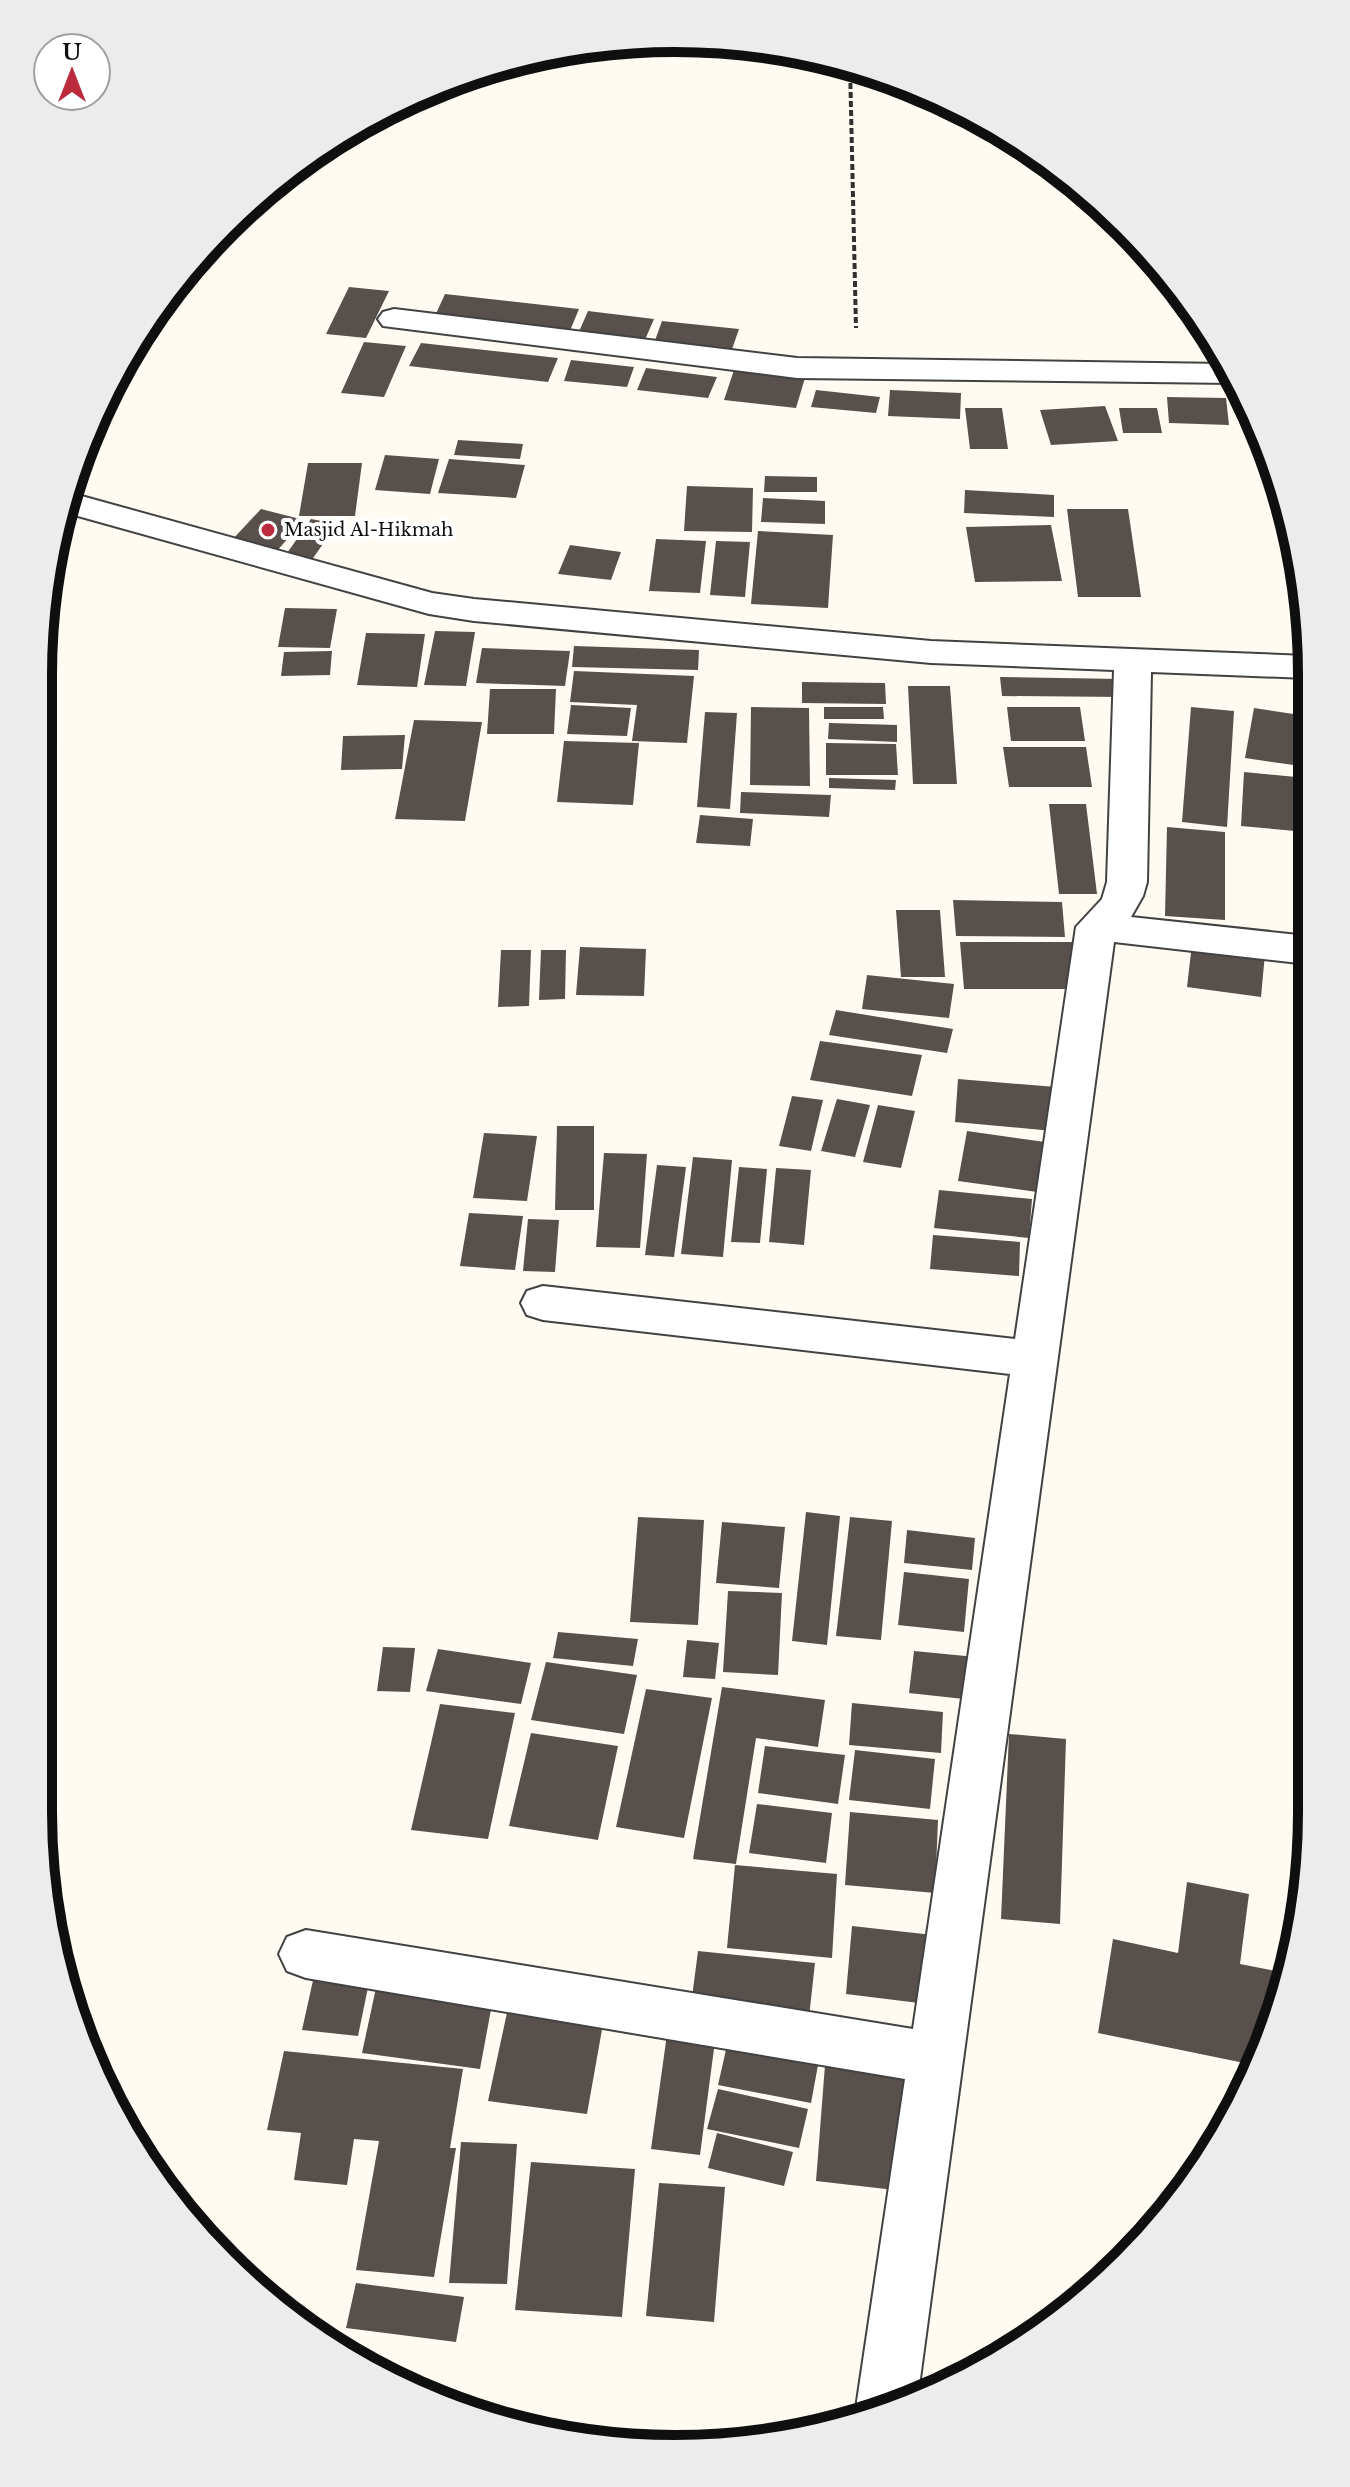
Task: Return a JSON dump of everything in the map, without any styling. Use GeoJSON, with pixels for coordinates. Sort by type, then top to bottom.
{"type":"FeatureCollection","features":[{"type":"Feature","properties":{"kind":"street"},"geometry":{"type":"LineString","coordinates":[[394,319],[745,364],[857,372],[1220,374]]}},
{"type":"Feature","properties":{"kind":"street"},"geometry":{"type":"LineString","coordinates":[[76,505],[429,603],[474,610],[931,652],[1298,667]]}},
{"type":"Feature","properties":{"kind":"street"},"geometry":{"type":"LineString","coordinates":[[887,2397],[933,2058],[1096,927],[1125,899],[1133,660]]}},
{"type":"Feature","properties":{"kind":"street"},"geometry":{"type":"LineString","coordinates":[[1096,927],[1298,949]]}},
{"type":"Feature","properties":{"kind":"street"},"geometry":{"type":"LineString","coordinates":[[543,1303],[1034,1359]]}},
{"type":"Feature","properties":{"kind":"street"},"geometry":{"type":"LineString","coordinates":[[306,1954],[933,2058]]}},
{"type":"Feature","properties":{"kind":"path"},"geometry":{"type":"LineString","coordinates":[[850,77],[857,372]]}},
{"type":"Feature","properties":{"kind":"building"},"geometry":{"type":"Polygon","coordinates":[[[349,287],[389,291],[366,338],[326,334],[349,287]]]}},
{"type":"Feature","properties":{"kind":"building"},"geometry":{"type":"Polygon","coordinates":[[[445,294],[579,309],[569,333],[434,318],[445,294]]]}},
{"type":"Feature","properties":{"kind":"building"},"geometry":{"type":"Polygon","coordinates":[[[588,311],[654,319],[644,342],[578,334],[588,311]]]}},
{"type":"Feature","properties":{"kind":"building"},"geometry":{"type":"Polygon","coordinates":[[[662,321],[739,329],[730,355],[653,346],[662,321]]]}},
{"type":"Feature","properties":{"kind":"building"},"geometry":{"type":"Polygon","coordinates":[[[364,342],[406,346],[384,397],[341,393],[364,342]]]}},
{"type":"Feature","properties":{"kind":"building"},"geometry":{"type":"Polygon","coordinates":[[[421,343],[558,358],[548,382],[409,366],[421,343]]]}},
{"type":"Feature","properties":{"kind":"building"},"geometry":{"type":"Polygon","coordinates":[[[571,360],[634,367],[627,387],[564,381],[571,360]]]}},
{"type":"Feature","properties":{"kind":"building"},"geometry":{"type":"Polygon","coordinates":[[[646,368],[717,377],[708,398],[637,390],[646,368]]]}},
{"type":"Feature","properties":{"kind":"building"},"geometry":{"type":"Polygon","coordinates":[[[734,370],[805,378],[796,408],[724,400],[734,370]]]}},
{"type":"Feature","properties":{"kind":"building"},"geometry":{"type":"Polygon","coordinates":[[[816,390],[880,397],[876,413],[811,407],[816,390]]]}},
{"type":"Feature","properties":{"kind":"building"},"geometry":{"type":"Polygon","coordinates":[[[890,390],[961,393],[960,419],[888,416],[890,390]]]}},
{"type":"Feature","properties":{"kind":"building"},"geometry":{"type":"Polygon","coordinates":[[[1167,397],[1226,398],[1229,425],[1169,423],[1167,397]]]}},
{"type":"Feature","properties":{"kind":"building"},"geometry":{"type":"Polygon","coordinates":[[[1105,406],[1118,441],[1051,445],[1040,410],[1105,406]]]}},
{"type":"Feature","properties":{"kind":"building"},"geometry":{"type":"Polygon","coordinates":[[[965,408],[1002,408],[1008,449],[970,449],[965,408]]]}},
{"type":"Feature","properties":{"kind":"building"},"geometry":{"type":"Polygon","coordinates":[[[1119,408],[1157,408],[1162,433],[1123,433],[1119,408]]]}},
{"type":"Feature","properties":{"kind":"building"},"geometry":{"type":"Polygon","coordinates":[[[458,440],[523,444],[520,459],[454,455],[458,440]]]}},
{"type":"Feature","properties":{"kind":"building"},"geometry":{"type":"Polygon","coordinates":[[[385,455],[439,459],[430,494],[375,490],[385,455]]]}},
{"type":"Feature","properties":{"kind":"building"},"geometry":{"type":"Polygon","coordinates":[[[449,459],[525,465],[516,498],[438,493],[449,459]]]}},
{"type":"Feature","properties":{"kind":"building"},"geometry":{"type":"Polygon","coordinates":[[[308,463],[362,463],[355,516],[299,516],[308,463]]]}},
{"type":"Feature","properties":{"kind":"building"},"geometry":{"type":"Polygon","coordinates":[[[765,476],[817,477],[817,492],[764,492],[765,476]]]}},
{"type":"Feature","properties":{"kind":"building"},"geometry":{"type":"Polygon","coordinates":[[[687,486],[753,488],[752,532],[684,531],[687,486]]]}},
{"type":"Feature","properties":{"kind":"building"},"geometry":{"type":"Polygon","coordinates":[[[965,490],[1054,495],[1054,517],[964,513],[965,490]]]}},
{"type":"Feature","properties":{"kind":"building"},"geometry":{"type":"Polygon","coordinates":[[[763,498],[825,501],[825,524],[761,522],[763,498]]]}},
{"type":"Feature","properties":{"kind":"building","name":"Masjid Al-Hikmah"},"geometry":{"type":"Polygon","coordinates":[[[261,509],[304,520],[276,552],[232,540],[261,509]]]}},
{"type":"Feature","properties":{"kind":"building"},"geometry":{"type":"Polygon","coordinates":[[[1067,509],[1128,509],[1141,597],[1078,597],[1067,509]]]}},
{"type":"Feature","properties":{"kind":"building"},"geometry":{"type":"Polygon","coordinates":[[[311,519],[337,524],[311,561],[285,556],[311,519]]]}},
{"type":"Feature","properties":{"kind":"building"},"geometry":{"type":"Polygon","coordinates":[[[1051,525],[1062,581],[975,582],[966,527],[1051,525]]]}},
{"type":"Feature","properties":{"kind":"building"},"geometry":{"type":"Polygon","coordinates":[[[758,531],[833,535],[828,608],[751,604],[758,531]]]}},
{"type":"Feature","properties":{"kind":"building"},"geometry":{"type":"Polygon","coordinates":[[[656,539],[706,541],[700,593],[649,591],[656,539]]]}},
{"type":"Feature","properties":{"kind":"building"},"geometry":{"type":"Polygon","coordinates":[[[716,541],[750,542],[745,597],[710,595],[716,541]]]}},
{"type":"Feature","properties":{"kind":"building"},"geometry":{"type":"Polygon","coordinates":[[[570,545],[621,552],[611,580],[558,574],[570,545]]]}},
{"type":"Feature","properties":{"kind":"building"},"geometry":{"type":"Polygon","coordinates":[[[285,608],[337,609],[330,648],[278,647],[285,608]]]}},
{"type":"Feature","properties":{"kind":"building"},"geometry":{"type":"Polygon","coordinates":[[[435,631],[475,632],[466,686],[424,685],[435,631]]]}},
{"type":"Feature","properties":{"kind":"building"},"geometry":{"type":"Polygon","coordinates":[[[366,633],[425,634],[417,687],[357,685],[366,633]]]}},
{"type":"Feature","properties":{"kind":"building"},"geometry":{"type":"Polygon","coordinates":[[[574,646],[699,650],[698,670],[572,667],[574,646]]]}},
{"type":"Feature","properties":{"kind":"building"},"geometry":{"type":"Polygon","coordinates":[[[482,648],[570,651],[565,686],[476,683],[482,648]]]}},
{"type":"Feature","properties":{"kind":"building"},"geometry":{"type":"Polygon","coordinates":[[[332,651],[330,675],[281,676],[284,652],[332,651]]]}},
{"type":"Feature","properties":{"kind":"building"},"geometry":{"type":"Polygon","coordinates":[[[574,671],[694,676],[687,743],[632,741],[637,705],[570,702],[574,671]]]}},
{"type":"Feature","properties":{"kind":"building"},"geometry":{"type":"Polygon","coordinates":[[[1000,677],[1121,679],[1123,697],[1002,696],[1000,677]]]}},
{"type":"Feature","properties":{"kind":"building"},"geometry":{"type":"Polygon","coordinates":[[[802,682],[885,683],[886,704],[802,703],[802,682]]]}},
{"type":"Feature","properties":{"kind":"building"},"geometry":{"type":"Polygon","coordinates":[[[908,686],[950,686],[957,784],[913,784],[908,686]]]}},
{"type":"Feature","properties":{"kind":"building"},"geometry":{"type":"Polygon","coordinates":[[[490,689],[556,689],[554,734],[487,734],[490,689]]]}},
{"type":"Feature","properties":{"kind":"building"},"geometry":{"type":"Polygon","coordinates":[[[571,705],[631,708],[627,736],[567,734],[571,705]]]}},
{"type":"Feature","properties":{"kind":"building"},"geometry":{"type":"Polygon","coordinates":[[[751,707],[809,708],[810,786],[750,785],[751,707]]]}},
{"type":"Feature","properties":{"kind":"building"},"geometry":{"type":"Polygon","coordinates":[[[824,707],[883,707],[884,719],[824,719],[824,707]]]}},
{"type":"Feature","properties":{"kind":"building"},"geometry":{"type":"Polygon","coordinates":[[[1007,707],[1080,707],[1085,741],[1011,741],[1007,707]]]}},
{"type":"Feature","properties":{"kind":"building"},"geometry":{"type":"Polygon","coordinates":[[[1191,707],[1234,711],[1227,827],[1182,822],[1191,707]]]}},
{"type":"Feature","properties":{"kind":"building"},"geometry":{"type":"Polygon","coordinates":[[[1254,708],[1298,715],[1298,766],[1245,758],[1254,708]]]}},
{"type":"Feature","properties":{"kind":"building"},"geometry":{"type":"Polygon","coordinates":[[[705,712],[737,713],[730,809],[697,807],[705,712]]]}},
{"type":"Feature","properties":{"kind":"building"},"geometry":{"type":"Polygon","coordinates":[[[414,720],[482,722],[465,821],[395,819],[414,720]]]}},
{"type":"Feature","properties":{"kind":"building"},"geometry":{"type":"Polygon","coordinates":[[[829,723],[897,725],[897,742],[828,739],[829,723]]]}},
{"type":"Feature","properties":{"kind":"building"},"geometry":{"type":"Polygon","coordinates":[[[405,735],[402,769],[341,770],[343,736],[405,735]]]}},
{"type":"Feature","properties":{"kind":"building"},"geometry":{"type":"Polygon","coordinates":[[[564,741],[639,743],[633,805],[557,802],[564,741]]]}},
{"type":"Feature","properties":{"kind":"building"},"geometry":{"type":"Polygon","coordinates":[[[826,743],[896,744],[898,775],[826,775],[826,743]]]}},
{"type":"Feature","properties":{"kind":"building"},"geometry":{"type":"Polygon","coordinates":[[[1003,747],[1086,747],[1092,787],[1009,787],[1003,747]]]}},
{"type":"Feature","properties":{"kind":"building"},"geometry":{"type":"Polygon","coordinates":[[[1244,772],[1298,777],[1298,831],[1241,826],[1244,772]]]}},
{"type":"Feature","properties":{"kind":"building"},"geometry":{"type":"Polygon","coordinates":[[[829,778],[896,780],[895,790],[829,788],[829,778]]]}},
{"type":"Feature","properties":{"kind":"building"},"geometry":{"type":"Polygon","coordinates":[[[741,792],[831,795],[829,817],[740,813],[741,792]]]}},
{"type":"Feature","properties":{"kind":"building"},"geometry":{"type":"Polygon","coordinates":[[[1049,804],[1086,804],[1097,894],[1059,894],[1049,804]]]}},
{"type":"Feature","properties":{"kind":"building"},"geometry":{"type":"Polygon","coordinates":[[[700,815],[753,819],[750,846],[696,843],[700,815]]]}},
{"type":"Feature","properties":{"kind":"building"},"geometry":{"type":"Polygon","coordinates":[[[1167,827],[1225,832],[1225,920],[1165,916],[1167,827]]]}},
{"type":"Feature","properties":{"kind":"building"},"geometry":{"type":"Polygon","coordinates":[[[953,900],[1062,902],[1065,937],[956,936],[953,900]]]}},
{"type":"Feature","properties":{"kind":"building"},"geometry":{"type":"Polygon","coordinates":[[[896,910],[940,910],[945,977],[901,977],[896,910]]]}},
{"type":"Feature","properties":{"kind":"building"},"geometry":{"type":"Polygon","coordinates":[[[960,942],[1077,942],[1083,989],[964,989],[960,942]]]}},
{"type":"Feature","properties":{"kind":"building"},"geometry":{"type":"Polygon","coordinates":[[[1192,944],[1265,954],[1261,997],[1187,987],[1192,944]]]}},
{"type":"Feature","properties":{"kind":"building"},"geometry":{"type":"Polygon","coordinates":[[[580,947],[646,949],[644,996],[576,995],[580,947]]]}},
{"type":"Feature","properties":{"kind":"building"},"geometry":{"type":"Polygon","coordinates":[[[501,950],[531,950],[529,1006],[498,1007],[501,950]]]}},
{"type":"Feature","properties":{"kind":"building"},"geometry":{"type":"Polygon","coordinates":[[[541,950],[566,950],[565,999],[539,1000],[541,950]]]}},
{"type":"Feature","properties":{"kind":"building"},"geometry":{"type":"Polygon","coordinates":[[[867,975],[954,984],[949,1018],[862,1009],[867,975]]]}},
{"type":"Feature","properties":{"kind":"building"},"geometry":{"type":"Polygon","coordinates":[[[836,1010],[953,1029],[947,1053],[829,1035],[836,1010]]]}},
{"type":"Feature","properties":{"kind":"building"},"geometry":{"type":"Polygon","coordinates":[[[820,1041],[922,1055],[912,1096],[810,1080],[820,1041]]]}},
{"type":"Feature","properties":{"kind":"building"},"geometry":{"type":"Polygon","coordinates":[[[958,1079],[1056,1087],[1053,1131],[955,1122],[958,1079]]]}},
{"type":"Feature","properties":{"kind":"building"},"geometry":{"type":"Polygon","coordinates":[[[792,1096],[823,1100],[811,1151],[779,1146],[792,1096]]]}},
{"type":"Feature","properties":{"kind":"building"},"geometry":{"type":"Polygon","coordinates":[[[837,1099],[870,1105],[855,1157],[821,1151],[837,1099]]]}},
{"type":"Feature","properties":{"kind":"building"},"geometry":{"type":"Polygon","coordinates":[[[878,1105],[915,1111],[901,1168],[863,1162],[878,1105]]]}},
{"type":"Feature","properties":{"kind":"building"},"geometry":{"type":"Polygon","coordinates":[[[557,1126],[594,1126],[594,1210],[555,1210],[557,1126]]]}},
{"type":"Feature","properties":{"kind":"building"},"geometry":{"type":"Polygon","coordinates":[[[967,1131],[1045,1142],[1037,1192],[958,1181],[967,1131]]]}},
{"type":"Feature","properties":{"kind":"building"},"geometry":{"type":"Polygon","coordinates":[[[484,1133],[537,1136],[527,1201],[473,1198],[484,1133]]]}},
{"type":"Feature","properties":{"kind":"building"},"geometry":{"type":"Polygon","coordinates":[[[604,1153],[647,1154],[640,1248],[596,1247],[604,1153]]]}},
{"type":"Feature","properties":{"kind":"building"},"geometry":{"type":"Polygon","coordinates":[[[693,1157],[732,1160],[723,1257],[681,1254],[693,1157]]]}},
{"type":"Feature","properties":{"kind":"building"},"geometry":{"type":"Polygon","coordinates":[[[657,1165],[686,1167],[674,1257],[645,1255],[657,1165]]]}},
{"type":"Feature","properties":{"kind":"building"},"geometry":{"type":"Polygon","coordinates":[[[739,1167],[767,1169],[760,1243],[731,1242],[739,1167]]]}},
{"type":"Feature","properties":{"kind":"building"},"geometry":{"type":"Polygon","coordinates":[[[776,1168],[811,1170],[804,1245],[769,1242],[776,1168]]]}},
{"type":"Feature","properties":{"kind":"building"},"geometry":{"type":"Polygon","coordinates":[[[939,1190],[1032,1199],[1029,1238],[934,1228],[939,1190]]]}},
{"type":"Feature","properties":{"kind":"building"},"geometry":{"type":"Polygon","coordinates":[[[469,1213],[523,1216],[515,1270],[460,1266],[469,1213]]]}},
{"type":"Feature","properties":{"kind":"building"},"geometry":{"type":"Polygon","coordinates":[[[528,1219],[559,1220],[555,1272],[523,1271],[528,1219]]]}},
{"type":"Feature","properties":{"kind":"building"},"geometry":{"type":"Polygon","coordinates":[[[933,1235],[1020,1242],[1019,1276],[930,1269],[933,1235]]]}},
{"type":"Feature","properties":{"kind":"building"},"geometry":{"type":"Polygon","coordinates":[[[806,1512],[840,1516],[827,1645],[792,1641],[806,1512]]]}},
{"type":"Feature","properties":{"kind":"building"},"geometry":{"type":"Polygon","coordinates":[[[638,1517],[704,1520],[698,1625],[630,1622],[638,1517]]]}},
{"type":"Feature","properties":{"kind":"building"},"geometry":{"type":"Polygon","coordinates":[[[850,1517],[892,1521],[881,1640],[836,1636],[850,1517]]]}},
{"type":"Feature","properties":{"kind":"building"},"geometry":{"type":"Polygon","coordinates":[[[722,1522],[785,1527],[779,1588],[716,1583],[722,1522]]]}},
{"type":"Feature","properties":{"kind":"building"},"geometry":{"type":"Polygon","coordinates":[[[907,1530],[975,1538],[972,1570],[904,1563],[907,1530]]]}},
{"type":"Feature","properties":{"kind":"building"},"geometry":{"type":"Polygon","coordinates":[[[904,1572],[969,1579],[964,1632],[898,1625],[904,1572]]]}},
{"type":"Feature","properties":{"kind":"building"},"geometry":{"type":"Polygon","coordinates":[[[728,1591],[782,1593],[778,1675],[723,1672],[728,1591]]]}},
{"type":"Feature","properties":{"kind":"building"},"geometry":{"type":"Polygon","coordinates":[[[558,1632],[638,1639],[633,1666],[553,1658],[558,1632]]]}},
{"type":"Feature","properties":{"kind":"building"},"geometry":{"type":"Polygon","coordinates":[[[687,1640],[719,1643],[715,1679],[683,1677],[687,1640]]]}},
{"type":"Feature","properties":{"kind":"building"},"geometry":{"type":"Polygon","coordinates":[[[383,1647],[415,1648],[410,1692],[377,1691],[383,1647]]]}},
{"type":"Feature","properties":{"kind":"building"},"geometry":{"type":"Polygon","coordinates":[[[438,1649],[531,1663],[521,1704],[426,1691],[438,1649]]]}},
{"type":"Feature","properties":{"kind":"building"},"geometry":{"type":"Polygon","coordinates":[[[914,1651],[976,1657],[973,1700],[909,1693],[914,1651]]]}},
{"type":"Feature","properties":{"kind":"building"},"geometry":{"type":"Polygon","coordinates":[[[546,1662],[637,1675],[624,1734],[531,1720],[546,1662]]]}},
{"type":"Feature","properties":{"kind":"building"},"geometry":{"type":"Polygon","coordinates":[[[722,1687],[825,1700],[818,1747],[756,1738],[736,1864],[693,1859],[722,1687]]]}},
{"type":"Feature","properties":{"kind":"building"},"geometry":{"type":"Polygon","coordinates":[[[646,1689],[712,1698],[684,1838],[616,1827],[646,1689]]]}},
{"type":"Feature","properties":{"kind":"building"},"geometry":{"type":"Polygon","coordinates":[[[852,1703],[943,1712],[941,1753],[849,1745],[852,1703]]]}},
{"type":"Feature","properties":{"kind":"building"},"geometry":{"type":"Polygon","coordinates":[[[440,1704],[515,1713],[488,1839],[411,1830],[440,1704]]]}},
{"type":"Feature","properties":{"kind":"building"},"geometry":{"type":"Polygon","coordinates":[[[531,1733],[618,1746],[598,1840],[509,1826],[531,1733]]]}},
{"type":"Feature","properties":{"kind":"building"},"geometry":{"type":"Polygon","coordinates":[[[1009,1734],[1066,1739],[1060,1924],[1001,1919],[1009,1734]]]}},
{"type":"Feature","properties":{"kind":"building"},"geometry":{"type":"Polygon","coordinates":[[[765,1746],[845,1755],[838,1804],[758,1793],[765,1746]]]}},
{"type":"Feature","properties":{"kind":"building"},"geometry":{"type":"Polygon","coordinates":[[[855,1750],[935,1759],[930,1809],[849,1800],[855,1750]]]}},
{"type":"Feature","properties":{"kind":"building"},"geometry":{"type":"Polygon","coordinates":[[[757,1804],[832,1813],[826,1863],[749,1853],[757,1804]]]}},
{"type":"Feature","properties":{"kind":"building"},"geometry":{"type":"Polygon","coordinates":[[[850,1812],[938,1820],[935,1893],[845,1885],[850,1812]]]}},
{"type":"Feature","properties":{"kind":"building"},"geometry":{"type":"Polygon","coordinates":[[[735,1865],[837,1874],[832,1958],[727,1948],[735,1865]]]}},
{"type":"Feature","properties":{"kind":"building"},"geometry":{"type":"Polygon","coordinates":[[[1187,1882],[1249,1894],[1240,1964],[1277,1971],[1245,2063],[1098,2033],[1113,1939],[1178,1953],[1187,1882]]]}},
{"type":"Feature","properties":{"kind":"building"},"geometry":{"type":"Polygon","coordinates":[[[852,1926],[933,1935],[927,2004],[846,1994],[852,1926]]]}},
{"type":"Feature","properties":{"kind":"building"},"geometry":{"type":"Polygon","coordinates":[[[698,1951],[815,1963],[809,2017],[691,2005],[698,1951]]]}},
{"type":"Feature","properties":{"kind":"building"},"geometry":{"type":"Polygon","coordinates":[[[316,1967],[371,1973],[358,2036],[302,2030],[316,1967]]]}},
{"type":"Feature","properties":{"kind":"building"},"geometry":{"type":"Polygon","coordinates":[[[379,1974],[495,1988],[480,2069],[362,2053],[379,1974]]]}},
{"type":"Feature","properties":{"kind":"building"},"geometry":{"type":"Polygon","coordinates":[[[511,1994],[606,2007],[587,2114],[488,2101],[511,1994]]]}},
{"type":"Feature","properties":{"kind":"building"},"geometry":{"type":"Polygon","coordinates":[[[669,2020],[717,2026],[700,2155],[651,2149],[669,2020]]]}},
{"type":"Feature","properties":{"kind":"building"},"geometry":{"type":"Polygon","coordinates":[[[730,2032],[821,2049],[811,2103],[718,2085],[730,2032]]]}},
{"type":"Feature","properties":{"kind":"building"},"geometry":{"type":"Polygon","coordinates":[[[284,2051],[463,2069],[450,2148],[456,2148],[434,2277],[356,2270],[379,2141],[354,2139],[347,2185],[294,2180],[301,2133],[267,2130],[284,2051]]]}},
{"type":"Feature","properties":{"kind":"building"},"geometry":{"type":"Polygon","coordinates":[[[826,2052],[921,2061],[912,2192],[816,2181],[826,2052]]]}},
{"type":"Feature","properties":{"kind":"building"},"geometry":{"type":"Polygon","coordinates":[[[718,2089],[808,2109],[799,2148],[707,2129],[718,2089]]]}},
{"type":"Feature","properties":{"kind":"building"},"geometry":{"type":"Polygon","coordinates":[[[717,2133],[793,2152],[784,2186],[708,2168],[717,2133]]]}},
{"type":"Feature","properties":{"kind":"building"},"geometry":{"type":"Polygon","coordinates":[[[461,2142],[517,2144],[507,2284],[449,2283],[461,2142]]]}},
{"type":"Feature","properties":{"kind":"building"},"geometry":{"type":"Polygon","coordinates":[[[531,2162],[635,2169],[622,2317],[515,2310],[531,2162]]]}},
{"type":"Feature","properties":{"kind":"building"},"geometry":{"type":"Polygon","coordinates":[[[659,2183],[725,2187],[714,2322],[646,2316],[659,2183]]]}},
{"type":"Feature","properties":{"kind":"building"},"geometry":{"type":"Polygon","coordinates":[[[356,2283],[464,2297],[456,2342],[346,2328],[356,2283]]]}},
{"type":"Feature","properties":{"kind":"place","name":"Masjid Al-Hikmah"},"geometry":{"type":"Point","coordinates":[268,530]}}]}
